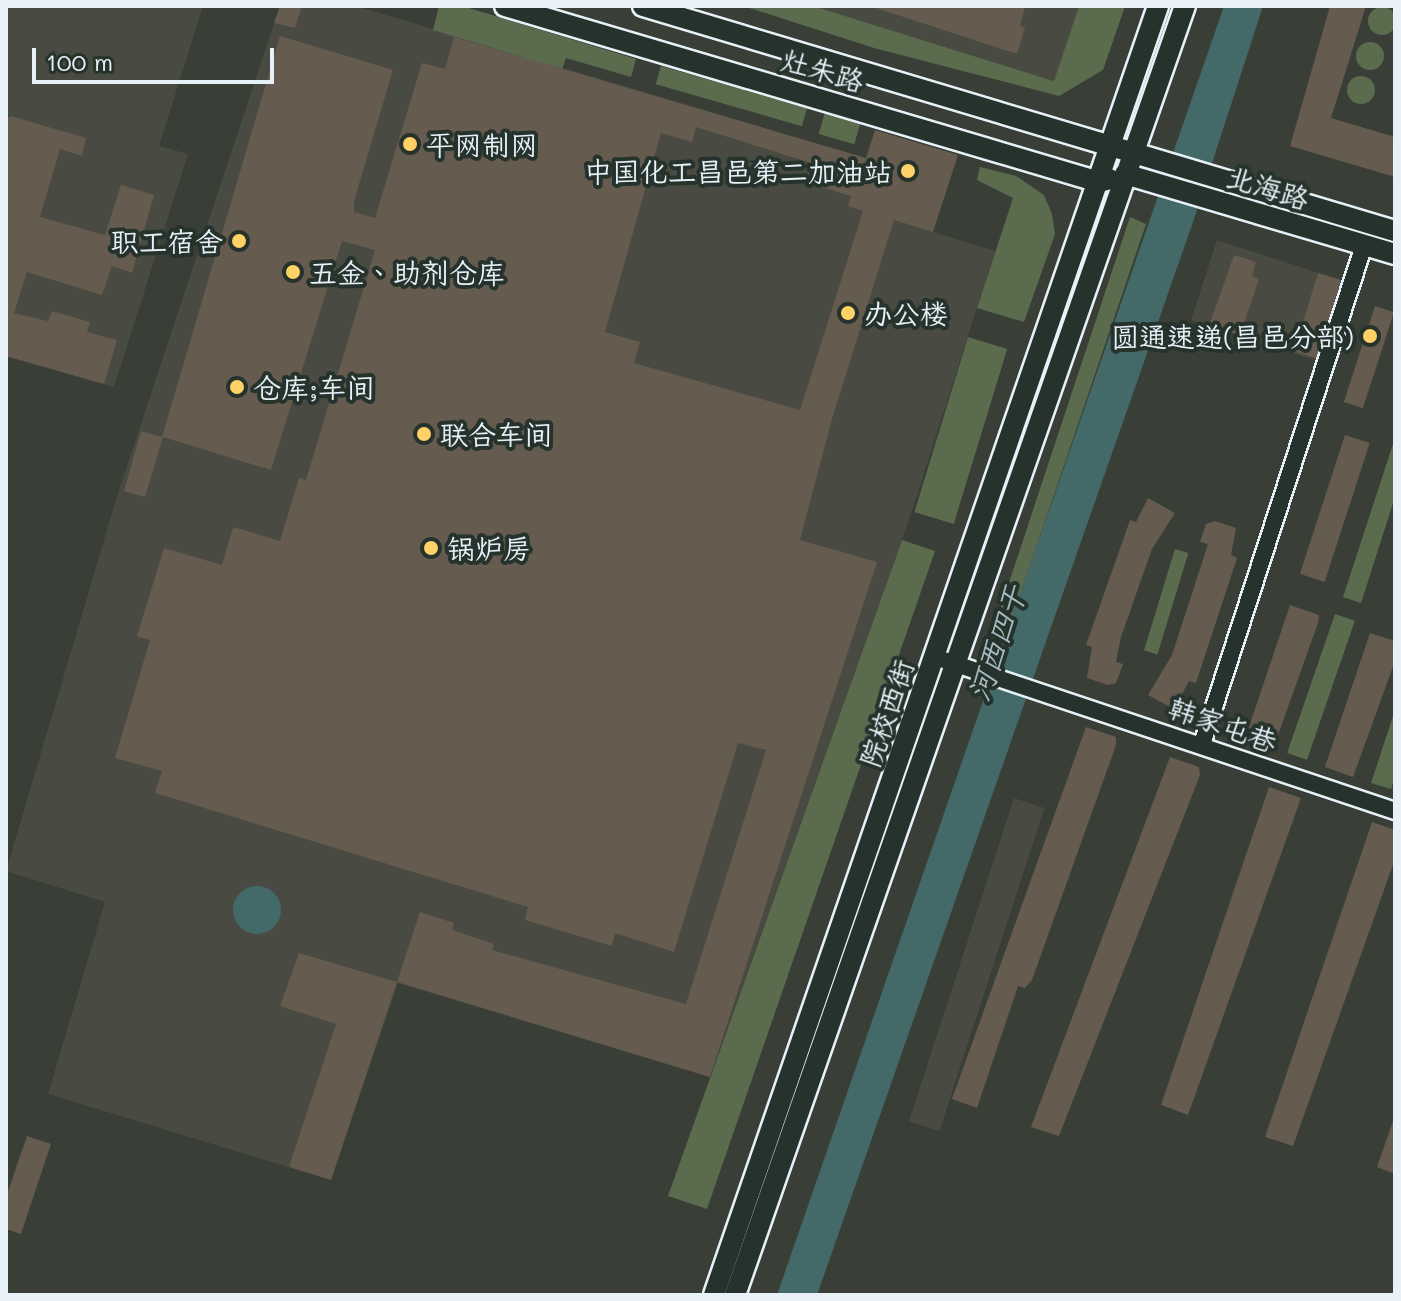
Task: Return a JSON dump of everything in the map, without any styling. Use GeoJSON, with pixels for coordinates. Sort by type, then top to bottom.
{"type":"FeatureCollection","features":[{"type":"Feature","properties":{"kind":"main road","name":"灶朱路"},"geometry":{"type":"LineString","coordinates":[[505,6],[1099,182]]}},
{"type":"Feature","properties":{"kind":"main road","name":"灶朱路"},"geometry":{"type":"LineString","coordinates":[[643,6],[1110,150],[1132,153]]}},
{"type":"Feature","properties":{"kind":"main road","name":"院校西街"},"geometry":{"type":"LineString","coordinates":[[735,1295],[1158,6]]}},
{"type":"Feature","properties":{"kind":"main road","name":"院校西街"},"geometry":{"type":"LineString","coordinates":[[714,1295],[1185,6]]}},
{"type":"Feature","properties":{"kind":"main road","name":"北海路"},"geometry":{"type":"LineString","coordinates":[[1132,153],[1395,231]]}},
{"type":"Feature","properties":{"kind":"main road"},"geometry":{"type":"LineString","coordinates":[[1099,182],[1125,174]]}},
{"type":"Feature","properties":{"kind":"main road","name":"北海路"},"geometry":{"type":"LineString","coordinates":[[1125,174],[1395,254]]}},
{"type":"Feature","properties":{"kind":"street"},"geometry":{"type":"LineString","coordinates":[[1202,744],[1364,245]]}},
{"type":"Feature","properties":{"kind":"street","name":"韩家屯巷"},"geometry":{"type":"LineString","coordinates":[[944,660],[1395,811]]}},
{"type":"Feature","properties":{"kind":"shaded area"},"geometry":{"type":"Polygon","coordinates":[[[6,6],[203,6],[159,146],[188,154],[114,387],[6,356],[6,6]]]}},
{"type":"Feature","properties":{"kind":"shaded area"},"geometry":{"type":"Polygon","coordinates":[[[280,6],[356,6],[862,157],[849,206],[995,251],[912,511],[710,1077],[398,983],[331,1180],[48,1094],[105,902],[6,871],[118,493],[280,6]]]}},
{"type":"Feature","properties":{"kind":"shaded area"},"geometry":{"type":"Polygon","coordinates":[[[813,6],[1079,6],[1055,81],[813,6]]]}},
{"type":"Feature","properties":{"kind":"shaded area"},"geometry":{"type":"Polygon","coordinates":[[[1217,240],[1343,281],[1318,361],[1191,320],[1217,240]]]}},
{"type":"Feature","properties":{"kind":"shaded area"},"geometry":{"type":"Polygon","coordinates":[[[1014,798],[1044,808],[939,1131],[909,1121],[1014,798]]]}},
{"type":"Feature","properties":{"kind":"green space"},"geometry":{"type":"Polygon","coordinates":[[[439,6],[462,6],[636,59],[631,77],[566,58],[562,69],[433,30],[439,6]]]}},
{"type":"Feature","properties":{"kind":"green space"},"geometry":{"type":"Polygon","coordinates":[[[743,6],[813,6],[1054,81],[1079,6],[1125,6],[1103,70],[1059,96],[874,48],[743,6]]]}},
{"type":"Feature","properties":{"kind":"green space"},"geometry":{"type":"Polygon","coordinates":[[[1382,7],[1392,11],[1396,21],[1392,31],[1382,35],[1372,31],[1368,21],[1372,11],[1382,7]]]}},
{"type":"Feature","properties":{"kind":"green space"},"geometry":{"type":"Polygon","coordinates":[[[1370,42],[1380,46],[1384,56],[1380,66],[1370,70],[1360,66],[1356,56],[1360,46],[1370,42]]]}},
{"type":"Feature","properties":{"kind":"green space"},"geometry":{"type":"Polygon","coordinates":[[[661,66],[807,108],[802,126],[656,84],[661,66]]]}},
{"type":"Feature","properties":{"kind":"green space"},"geometry":{"type":"Polygon","coordinates":[[[1361,76],[1371,80],[1375,90],[1371,100],[1361,104],[1351,100],[1347,90],[1351,80],[1361,76]]]}},
{"type":"Feature","properties":{"kind":"green space"},"geometry":{"type":"Polygon","coordinates":[[[825,112],[861,122],[854,144],[819,134],[825,112]]]}},
{"type":"Feature","properties":{"kind":"green space"},"geometry":{"type":"Polygon","coordinates":[[[980,167],[1016,176],[1044,195],[1052,214],[1055,234],[1024,322],[977,308],[1013,198],[977,180],[980,167]]]}},
{"type":"Feature","properties":{"kind":"green space"},"geometry":{"type":"Polygon","coordinates":[[[1130,217],[1146,224],[999,657],[986,652],[1130,217]]]}},
{"type":"Feature","properties":{"kind":"green space"},"geometry":{"type":"Polygon","coordinates":[[[968,337],[1007,349],[954,524],[914,512],[968,337]]]}},
{"type":"Feature","properties":{"kind":"green space"},"geometry":{"type":"Polygon","coordinates":[[[1393,444],[1395,497],[1361,603],[1343,597],[1393,444]]]}},
{"type":"Feature","properties":{"kind":"green space"},"geometry":{"type":"Polygon","coordinates":[[[902,540],[935,551],[707,1209],[668,1196],[902,540]]]}},
{"type":"Feature","properties":{"kind":"green space"},"geometry":{"type":"Polygon","coordinates":[[[1175,549],[1188,553],[1157,654],[1144,650],[1175,549]]]}},
{"type":"Feature","properties":{"kind":"green space"},"geometry":{"type":"Polygon","coordinates":[[[1335,614],[1355,621],[1307,760],[1287,753],[1335,614]]]}},
{"type":"Feature","properties":{"kind":"green space"},"geometry":{"type":"Polygon","coordinates":[[[1395,710],[1395,777],[1391,789],[1371,783],[1395,710]]]}},
{"type":"Feature","properties":{"kind":"water"},"geometry":{"type":"Polygon","coordinates":[[[1224,6],[1263,6],[1192,225],[817,1295],[777,1295],[1224,6]]]}},
{"type":"Feature","properties":{"kind":"water"},"geometry":{"type":"Polygon","coordinates":[[[257,886],[274,893],[281,910],[274,927],[257,934],[240,927],[233,910],[240,893],[257,886]]]}},
{"type":"Feature","properties":{"kind":"building"},"geometry":{"type":"Polygon","coordinates":[[[280,6],[302,6],[295,28],[274,23],[280,6]]]}},
{"type":"Feature","properties":{"kind":"building"},"geometry":{"type":"Polygon","coordinates":[[[870,6],[1025,6],[1020,26],[1025,28],[1017,54],[870,6]]]}},
{"type":"Feature","properties":{"kind":"building"},"geometry":{"type":"Polygon","coordinates":[[[1330,6],[1366,6],[1331,118],[1395,137],[1395,177],[1290,146],[1330,6]]]}},
{"type":"Feature","properties":{"kind":"building"},"geometry":{"type":"Polygon","coordinates":[[[280,36],[393,70],[354,201],[354,212],[375,218],[422,63],[445,69],[454,37],[866,158],[875,130],[958,155],[933,232],[894,220],[832,419],[800,540],[877,562],[710,1077],[397,982],[420,912],[454,923],[452,930],[494,944],[492,950],[686,1004],[766,750],[738,743],[674,952],[615,933],[612,946],[525,920],[528,907],[155,793],[162,771],[115,758],[150,640],[137,636],[164,548],[222,565],[233,527],[280,541],[299,478],[306,480],[375,250],[342,241],[271,470],[163,437],[145,497],[124,491],[141,431],[162,437],[280,36]],[[696,127],[692,142],[661,133],[605,332],[640,342],[634,363],[800,410],[863,211],[848,206],[851,196],[818,186],[824,167],[696,127]]]}},
{"type":"Feature","properties":{"kind":"building"},"geometry":{"type":"Polygon","coordinates":[[[11,116],[86,138],[82,156],[60,149],[40,217],[105,235],[121,185],[154,195],[132,273],[112,266],[102,295],[27,272],[14,313],[48,321],[52,311],[90,322],[87,332],[117,340],[104,384],[6,356],[6,120],[11,116]]]}},
{"type":"Feature","properties":{"kind":"building"},"geometry":{"type":"Polygon","coordinates":[[[1234,255],[1256,262],[1252,276],[1259,279],[1240,335],[1209,326],[1234,255]]]}},
{"type":"Feature","properties":{"kind":"building"},"geometry":{"type":"Polygon","coordinates":[[[1318,273],[1341,280],[1317,358],[1294,351],[1318,273]]]}},
{"type":"Feature","properties":{"kind":"building"},"geometry":{"type":"Polygon","coordinates":[[[1375,306],[1394,312],[1363,408],[1344,402],[1375,306]]]}},
{"type":"Feature","properties":{"kind":"building"},"geometry":{"type":"Polygon","coordinates":[[[1345,435],[1370,443],[1325,582],[1300,574],[1345,435]]]}},
{"type":"Feature","properties":{"kind":"building"},"geometry":{"type":"Polygon","coordinates":[[[1148,498],[1175,513],[1152,549],[1121,637],[1116,662],[1123,664],[1116,683],[1108,685],[1087,678],[1092,647],[1086,645],[1130,520],[1136,522],[1148,498]]]}},
{"type":"Feature","properties":{"kind":"building"},"geometry":{"type":"Polygon","coordinates":[[[1215,521],[1236,528],[1231,555],[1237,558],[1196,683],[1189,681],[1174,709],[1148,695],[1172,655],[1208,544],[1200,542],[1206,524],[1215,521]]]}},
{"type":"Feature","properties":{"kind":"building"},"geometry":{"type":"Polygon","coordinates":[[[1290,605],[1319,615],[1273,749],[1245,739],[1290,605]]]}},
{"type":"Feature","properties":{"kind":"building"},"geometry":{"type":"Polygon","coordinates":[[[1370,633],[1395,641],[1395,661],[1353,777],[1325,767],[1370,633]]]}},
{"type":"Feature","properties":{"kind":"building"},"geometry":{"type":"Polygon","coordinates":[[[1086,727],[1116,737],[1116,745],[1032,980],[1025,988],[1018,986],[977,1108],[952,1099],[1086,727]]]}},
{"type":"Feature","properties":{"kind":"building"},"geometry":{"type":"Polygon","coordinates":[[[1170,757],[1199,767],[1200,775],[1059,1136],[1031,1127],[1170,757]]]}},
{"type":"Feature","properties":{"kind":"building"},"geometry":{"type":"Polygon","coordinates":[[[1269,787],[1301,798],[1188,1115],[1161,1105],[1269,787]]]}},
{"type":"Feature","properties":{"kind":"building"},"geometry":{"type":"Polygon","coordinates":[[[1372,822],[1395,830],[1395,859],[1293,1146],[1265,1137],[1372,822]]]}},
{"type":"Feature","properties":{"kind":"building"},"geometry":{"type":"Polygon","coordinates":[[[299,953],[397,982],[331,1180],[289,1167],[336,1024],[280,1006],[299,953]]]}},
{"type":"Feature","properties":{"kind":"building"},"geometry":{"type":"Polygon","coordinates":[[[1395,1121],[1395,1174],[1377,1167],[1395,1121]]]}},
{"type":"Feature","properties":{"kind":"building"},"geometry":{"type":"Polygon","coordinates":[[[27,1136],[51,1144],[21,1234],[6,1229],[6,1197],[27,1136]]]}},
{"type":"Feature","properties":{"kind":"place","name":"平网制网"},"geometry":{"type":"Point","coordinates":[410,144]}},
{"type":"Feature","properties":{"kind":"place","name":"中国化工昌邑第二加油站"},"geometry":{"type":"Point","coordinates":[908,171]}},
{"type":"Feature","properties":{"kind":"place","name":"职工宿舍"},"geometry":{"type":"Point","coordinates":[239,241]}},
{"type":"Feature","properties":{"kind":"place","name":"五金、助剂仓库"},"geometry":{"type":"Point","coordinates":[293,272]}},
{"type":"Feature","properties":{"kind":"place","name":"办公楼"},"geometry":{"type":"Point","coordinates":[848,313]}},
{"type":"Feature","properties":{"kind":"place","name":"圆通速递(昌邑分部)"},"geometry":{"type":"Point","coordinates":[1370,336]}},
{"type":"Feature","properties":{"kind":"place","name":"仓库;车间"},"geometry":{"type":"Point","coordinates":[237,387]}},
{"type":"Feature","properties":{"kind":"place","name":"联合车间"},"geometry":{"type":"Point","coordinates":[424,434]}},
{"type":"Feature","properties":{"kind":"place","name":"锅炉房"},"geometry":{"type":"Point","coordinates":[431,548]}},
{"type":"Feature","properties":{"kind":"water label","name":"河西四干"},"geometry":{"type":"Point","coordinates":[996,643]}}]}
